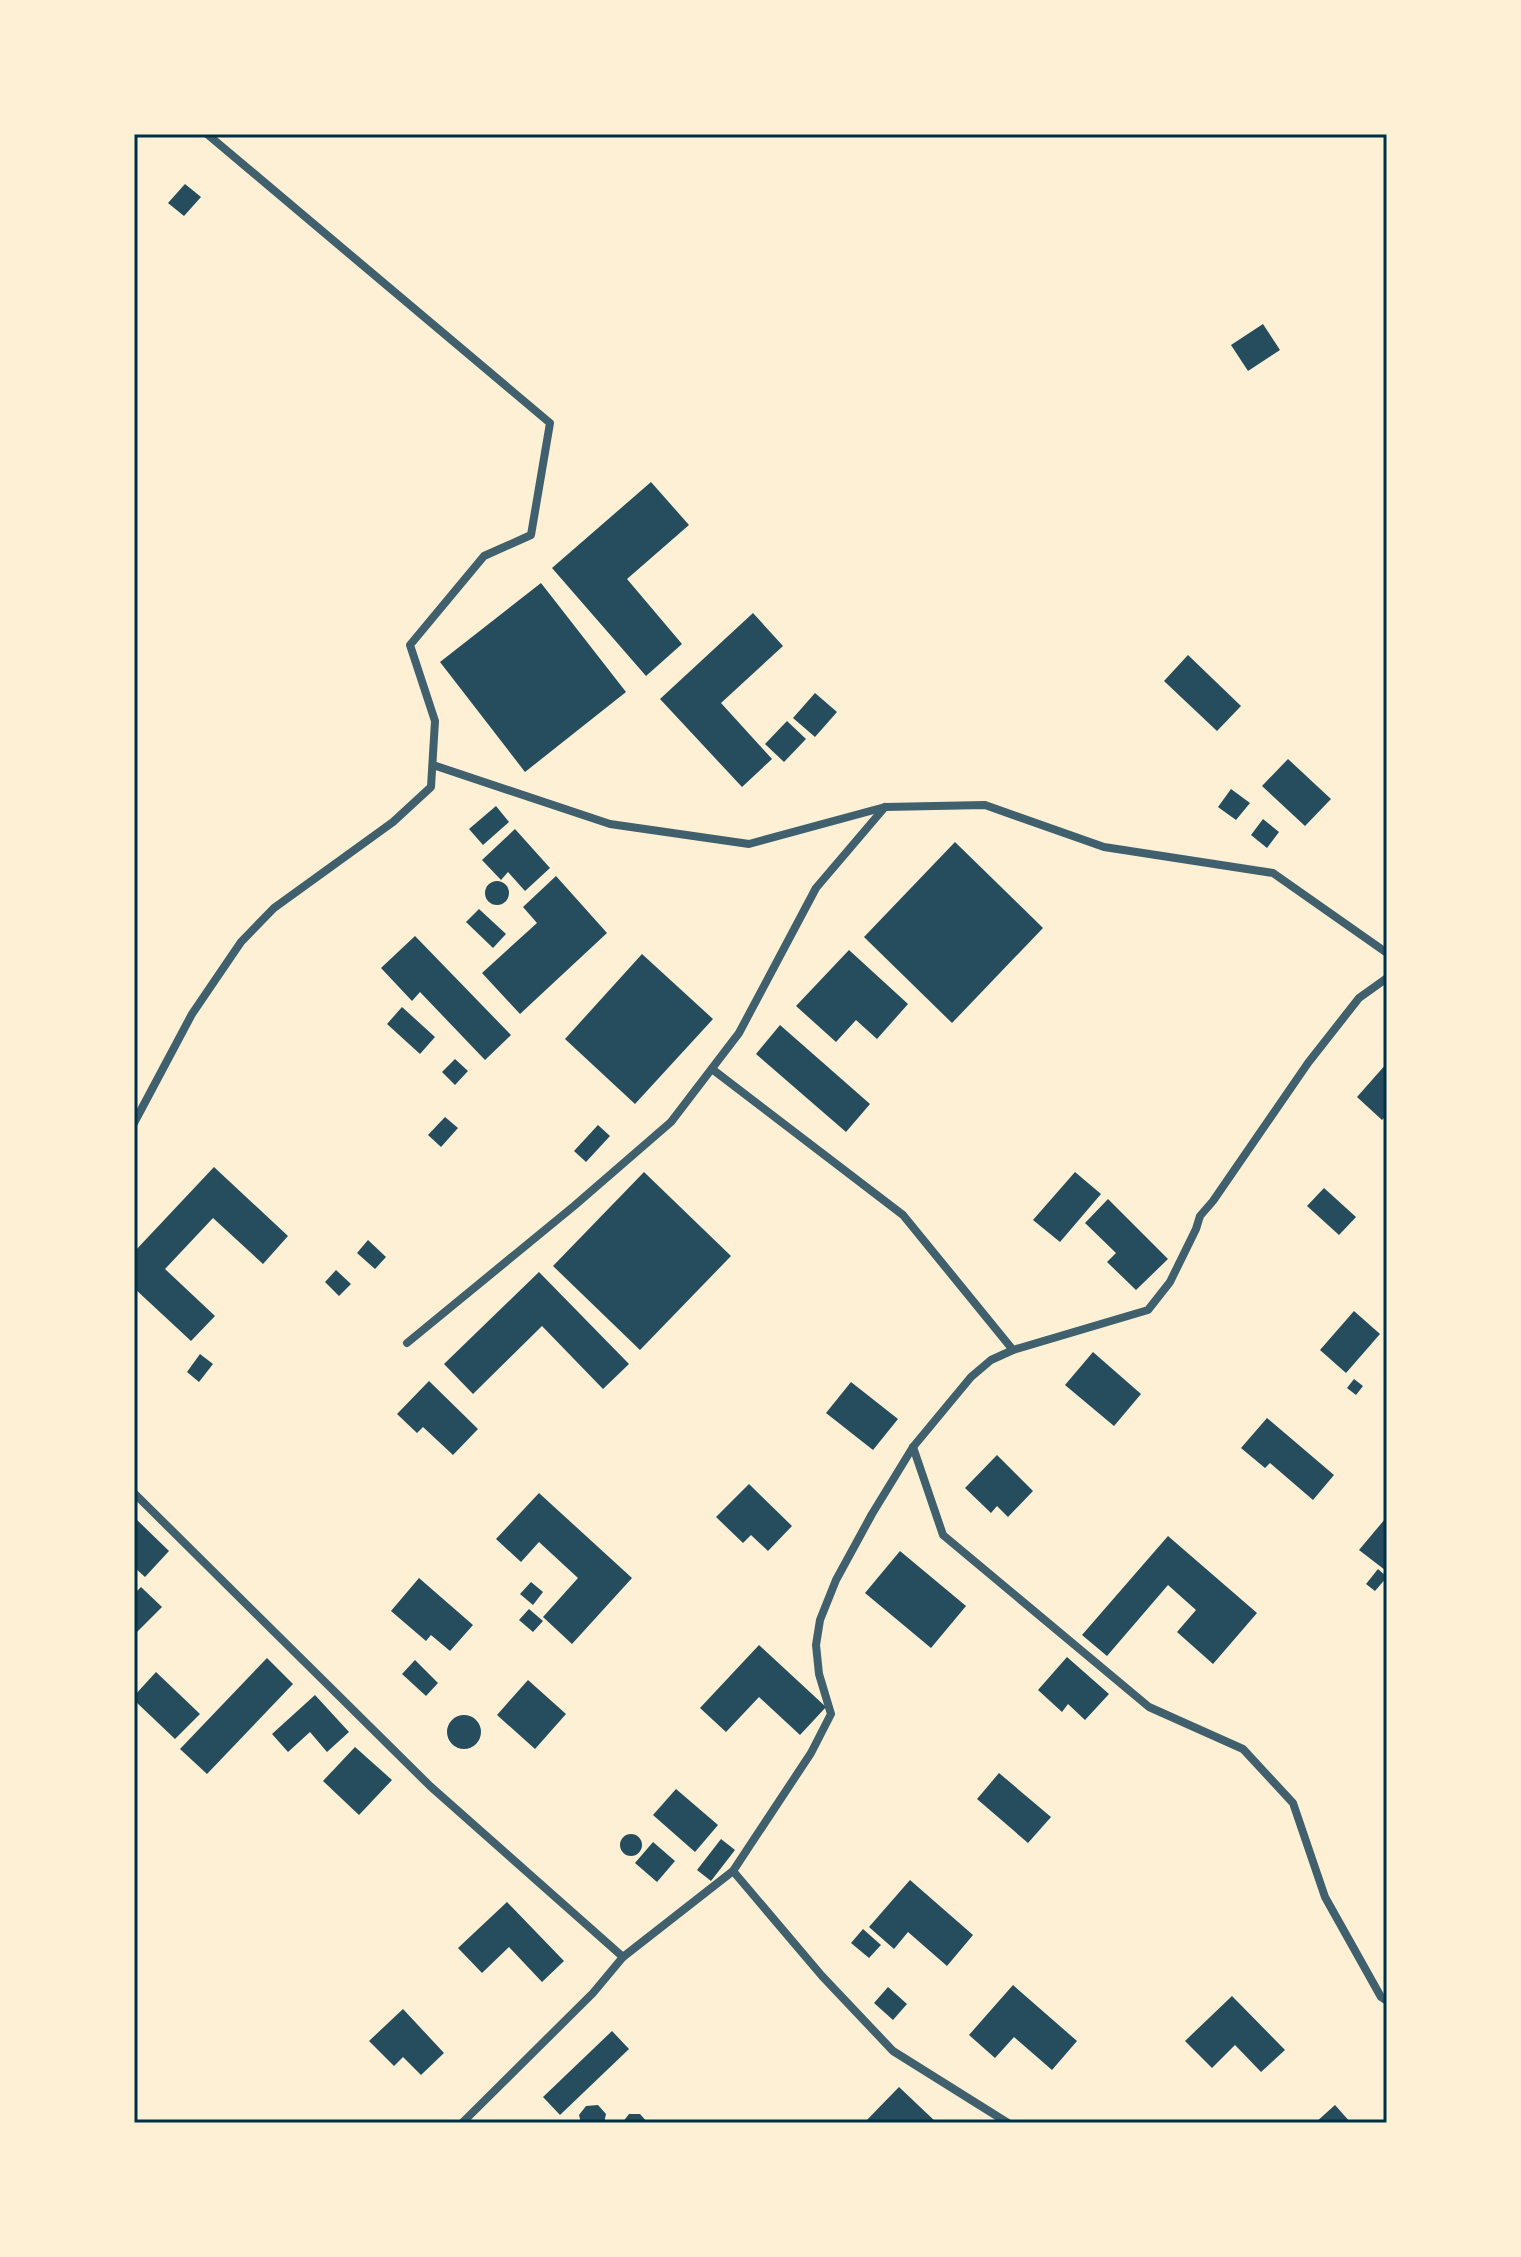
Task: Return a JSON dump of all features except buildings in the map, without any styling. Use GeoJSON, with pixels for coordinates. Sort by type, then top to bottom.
{"type":"FeatureCollection","features":[{"type":"Feature","properties":{"kind":"street"},"geometry":{"type":"LineString","coordinates":[[134,1123],[192,1014],[241,942],[274,908],[393,822],[431,787],[435,721],[410,645],[484,556],[531,535],[550,423],[207,134]]}},
{"type":"Feature","properties":{"kind":"street"},"geometry":{"type":"LineString","coordinates":[[433,765],[610,824],[749,844],[885,807],[985,805],[1104,847],[1273,873],[1387,953]]}},
{"type":"Feature","properties":{"kind":"street"},"geometry":{"type":"LineString","coordinates":[[407,1343],[671,1122],[739,1033],[816,888],[885,807]]}},
{"type":"Feature","properties":{"kind":"street"},"geometry":{"type":"LineString","coordinates":[[462,2123],[593,1993],[623,1957],[733,1871],[811,1753],[831,1714],[819,1674],[816,1645],[820,1620],[836,1580],[913,1447],[971,1377],[991,1360],[1013,1350],[1148,1310],[1170,1282],[1200,1216],[1308,1063],[1359,998],[1387,978]]}},
{"type":"Feature","properties":{"kind":"street"},"geometry":{"type":"LineString","coordinates":[[712,1069],[903,1215],[1013,1350]]}},
{"type":"Feature","properties":{"kind":"street"},"geometry":{"type":"LineString","coordinates":[[913,1447],[943,1535],[1149,1707],[1243,1749],[1293,1803],[1325,1897],[1381,1997],[1387,2001]]}},
{"type":"Feature","properties":{"kind":"street"},"geometry":{"type":"LineString","coordinates":[[134,1493],[430,1786],[623,1957]]}},
{"type":"Feature","properties":{"kind":"street"},"geometry":{"type":"LineString","coordinates":[[733,1871],[822,1976],[893,2051],[1008,2123]]}}]}
